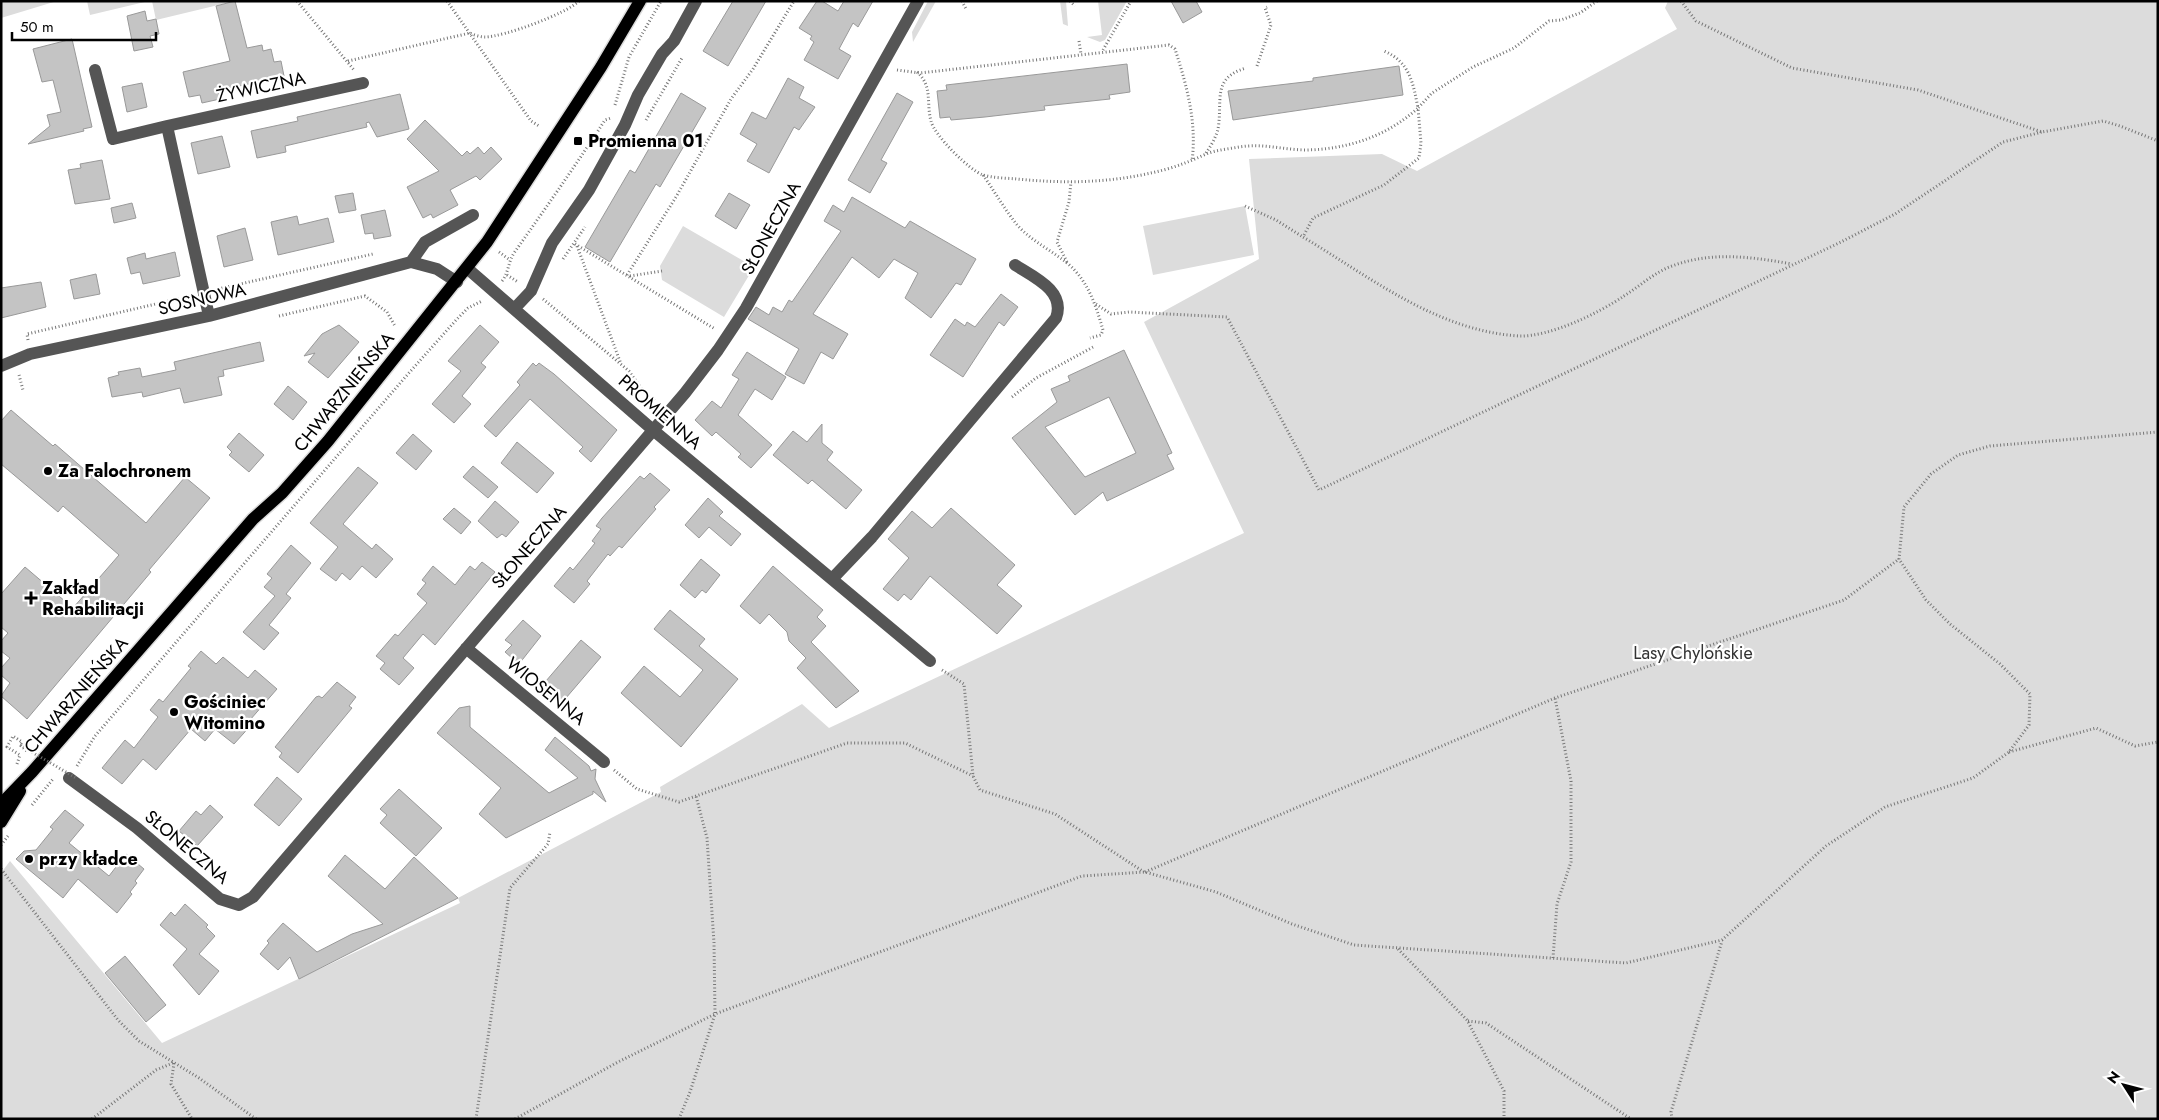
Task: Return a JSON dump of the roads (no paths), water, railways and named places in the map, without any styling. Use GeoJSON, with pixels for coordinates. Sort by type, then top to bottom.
{"type":"FeatureCollection","features":[{"type":"Feature","properties":{"kind":"main road","name":"CHWARZNIEŃSKA"},"geometry":{"type":"LineString","coordinates":[[1,804],[32,772],[247,525],[282,493],[468,269],[542,160],[640,1]]}},
{"type":"Feature","properties":{"kind":"main road","name":"CHWARZNIEŃSKA"},"geometry":{"type":"LineString","coordinates":[[1,822],[32,772]]}},
{"type":"Feature","properties":{"kind":"street"},"geometry":{"type":"LineString","coordinates":[[515,308],[531,291],[552,243],[589,190],[625,125],[638,95],[662,54],[674,41],[696,1]]}},
{"type":"Feature","properties":{"kind":"street","name":"SŁONECZNA"},"geometry":{"type":"LineString","coordinates":[[72,778],[137,828],[220,898],[239,905],[253,897],[653,430],[727,336],[750,301],[918,1]]}},
{"type":"Feature","properties":{"kind":"street","name":"ŻYWICZNA"},"geometry":{"type":"LineString","coordinates":[[95,70],[113,139],[363,83]]}},
{"type":"Feature","properties":{"kind":"street"},"geometry":{"type":"LineString","coordinates":[[167,126],[209,316]]}},
{"type":"Feature","properties":{"kind":"street"},"geometry":{"type":"LineString","coordinates":[[457,282],[437,269],[411,262],[424,242],[473,215]]}},
{"type":"Feature","properties":{"kind":"street","name":"SOSNOWA"},"geometry":{"type":"LineString","coordinates":[[1,366],[30,354],[209,316],[411,262]]}},
{"type":"Feature","properties":{"kind":"street"},"geometry":{"type":"LineString","coordinates":[[832,579],[872,537],[1056,318],[1059,310],[1058,300],[1054,294],[1046,285],[1015,266]]}},
{"type":"Feature","properties":{"kind":"street","name":"PROMIENNA"},"geometry":{"type":"LineString","coordinates":[[468,269],[653,430],[930,661]]}},
{"type":"Feature","properties":{"kind":"street","name":"WIOSENNA"},"geometry":{"type":"LineString","coordinates":[[466,648],[604,762]]}},
{"type":"Feature","properties":{"kind":"place","name":"Promienna 01"},"geometry":{"type":"Point","coordinates":[578,141]}},
{"type":"Feature","properties":{"kind":"place","name":"Za Falochronem"},"geometry":{"type":"Point","coordinates":[48,471]}},
{"type":"Feature","properties":{"kind":"place","name":"Zakład Rehabilitacji"},"geometry":{"type":"Point","coordinates":[31,598]}},
{"type":"Feature","properties":{"kind":"place","name":"Gościniec Witomino"},"geometry":{"type":"Point","coordinates":[174,712]}},
{"type":"Feature","properties":{"kind":"place","name":"przy kładce"},"geometry":{"type":"Point","coordinates":[29,859]}},
{"type":"Feature","properties":{"kind":"park label","name":"Lasy Chylońskie"},"geometry":{"type":"Point","coordinates":[1693,653]}}]}
